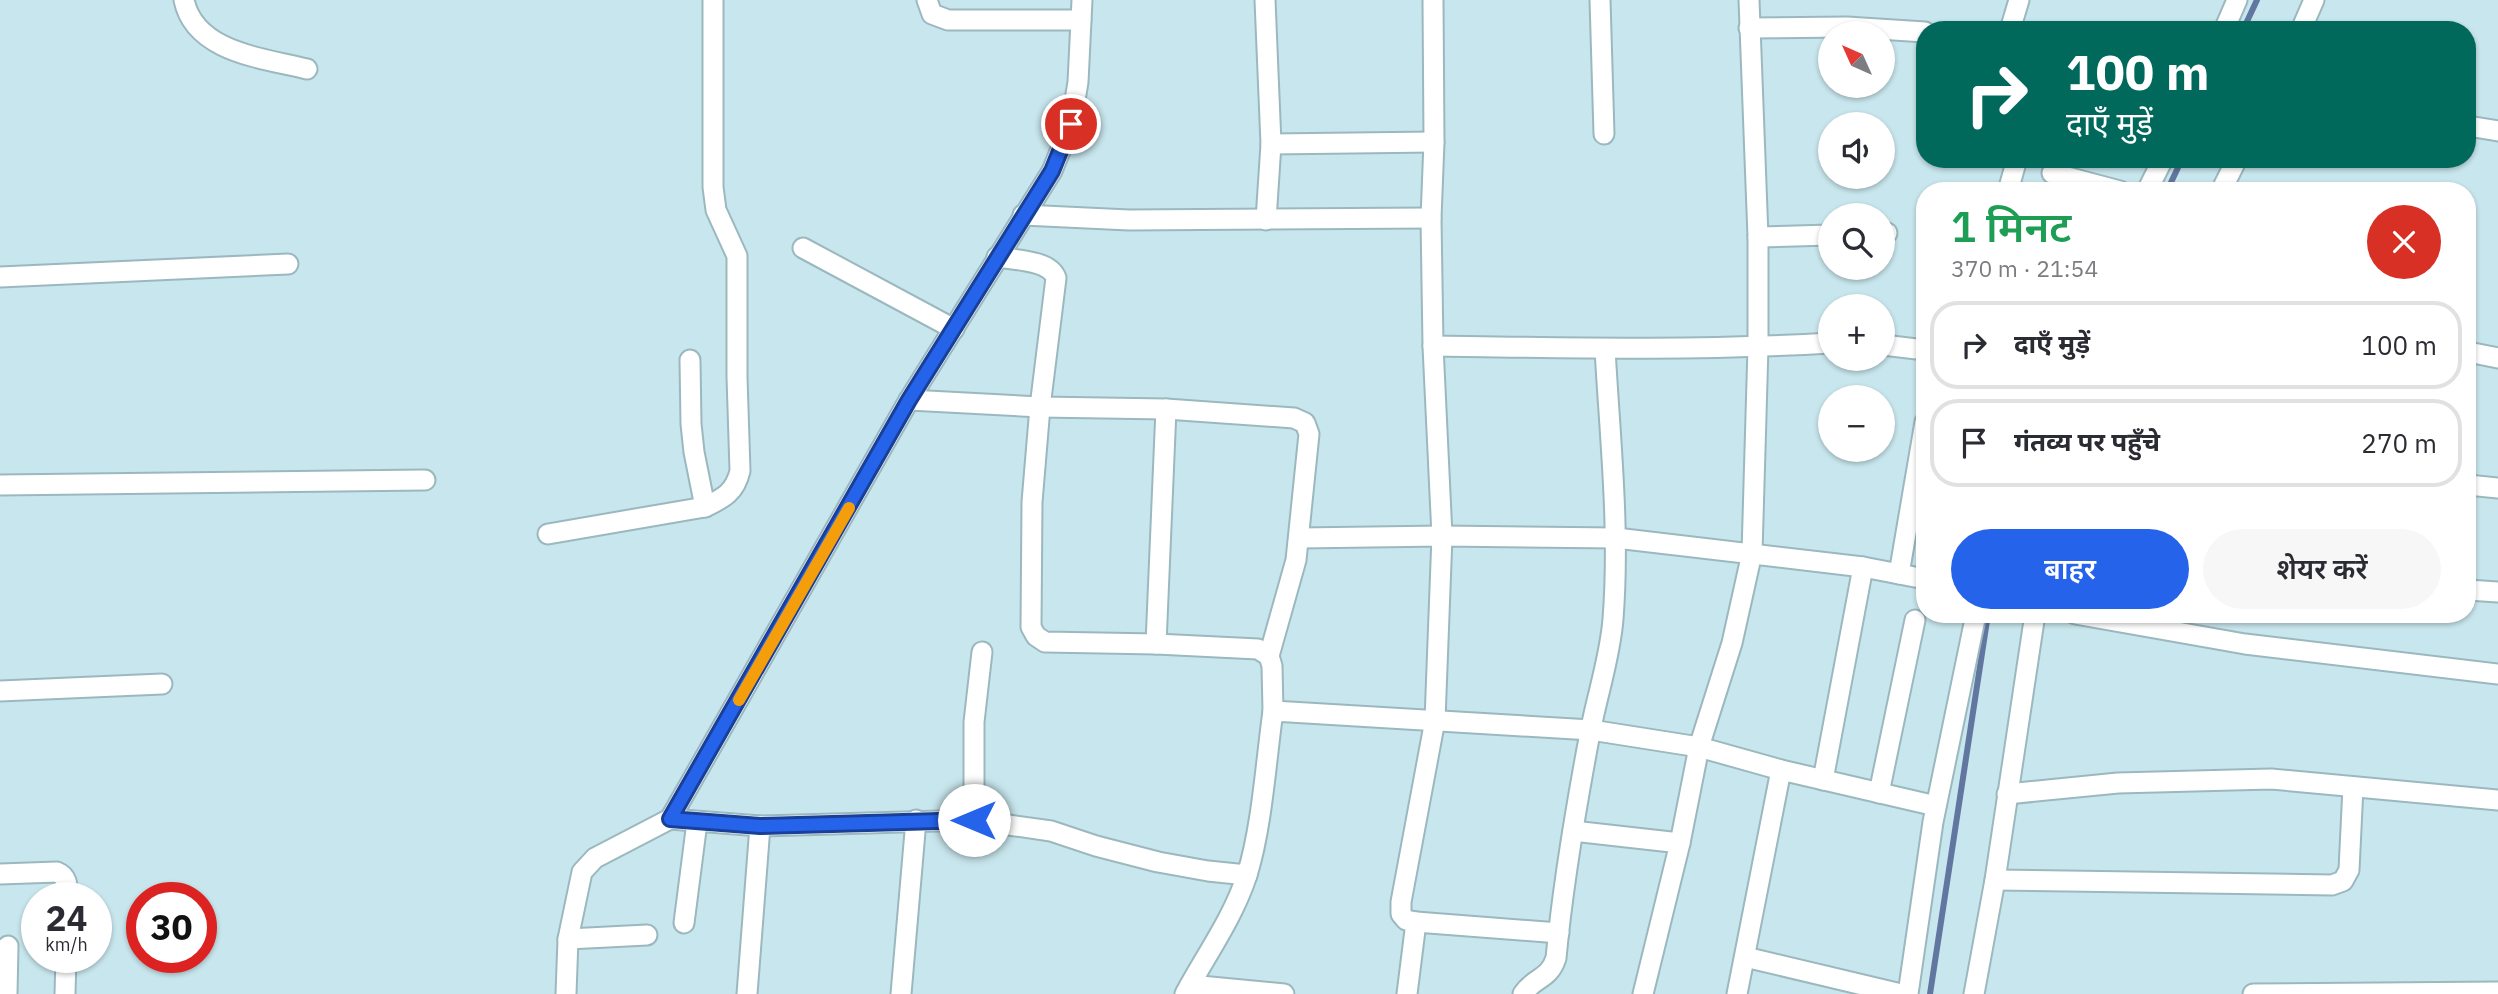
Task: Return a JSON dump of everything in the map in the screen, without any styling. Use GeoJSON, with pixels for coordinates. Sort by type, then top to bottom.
{"type":"FeatureCollection","features":[{"type":"Feature","properties":{"kind":"street"},"geometry":{"type":"LineString","coordinates":[[184,0],[193,23],[228,49],[307,69]]}},
{"type":"Feature","properties":{"kind":"street"},"geometry":{"type":"LineString","coordinates":[[548,534],[705,507],[726,497],[736,485],[740,471],[737,256],[716,210],[713,187],[713,0]]}},
{"type":"Feature","properties":{"kind":"street"},"geometry":{"type":"LineString","coordinates":[[566,994],[568,939],[579,881],[586,865],[670,819],[909,400],[1052,171],[1071,124],[1078,82],[1082,10],[948,20],[932,13],[927,0]]}},
{"type":"Feature","properties":{"kind":"street"},"geometry":{"type":"LineString","coordinates":[[1265,0],[1271,144],[1266,220]]}},
{"type":"Feature","properties":{"kind":"street"},"geometry":{"type":"LineString","coordinates":[[1433,0],[1433,346],[1442,536],[1435,720],[1401,914],[1406,920],[1416,922],[1559,933]]}},
{"type":"Feature","properties":{"kind":"street"},"geometry":{"type":"LineString","coordinates":[[1600,0],[1604,134]]}},
{"type":"Feature","properties":{"kind":"street"},"geometry":{"type":"LineString","coordinates":[[1643,994],[1680,843],[1699,747],[1732,643],[1752,553],[1758,237],[1749,0]]}},
{"type":"Feature","properties":{"kind":"street"},"geometry":{"type":"LineString","coordinates":[[2013,21],[2019,0]]}},
{"type":"Feature","properties":{"kind":"street"},"geometry":{"type":"LineString","coordinates":[[2228,21],[2237,0]]}},
{"type":"Feature","properties":{"kind":"street"},"geometry":{"type":"LineString","coordinates":[[2305,21],[2315,0]]}},
{"type":"Feature","properties":{"kind":"street"},"geometry":{"type":"LineString","coordinates":[[1749,28],[1847,27],[1916,31]]}},
{"type":"Feature","properties":{"kind":"street"},"geometry":{"type":"LineString","coordinates":[[2476,127],[2498,131]]}},
{"type":"Feature","properties":{"kind":"street"},"geometry":{"type":"LineString","coordinates":[[1271,144],[1434,142]]}},
{"type":"Feature","properties":{"kind":"street"},"geometry":{"type":"LineString","coordinates":[[2053,173],[2086,182]]}},
{"type":"Feature","properties":{"kind":"street"},"geometry":{"type":"LineString","coordinates":[[1023,215],[1129,220],[1431,218]]}},
{"type":"Feature","properties":{"kind":"street"},"geometry":{"type":"LineString","coordinates":[[1758,237],[1818,234]]}},
{"type":"Feature","properties":{"kind":"street"},"geometry":{"type":"LineString","coordinates":[[803,248],[954,329]]}},
{"type":"Feature","properties":{"kind":"street"},"geometry":{"type":"LineString","coordinates":[[997,257],[1044,266],[1054,272],[1056,278],[1040,407],[1032,502],[1031,627],[1036,636],[1045,642],[1258,649],[1269,656]]}},
{"type":"Feature","properties":{"kind":"street"},"geometry":{"type":"LineString","coordinates":[[0,277],[288,264]]}},
{"type":"Feature","properties":{"kind":"street"},"geometry":{"type":"LineString","coordinates":[[1433,346],[1605,349],[1818,344]]}},
{"type":"Feature","properties":{"kind":"street"},"geometry":{"type":"LineString","coordinates":[[1895,346],[1916,349]]}},
{"type":"Feature","properties":{"kind":"street"},"geometry":{"type":"LineString","coordinates":[[1523,994],[1553,968],[1573,831],[1591,730],[1606,669],[1613,621],[1616,538],[1605,349]]}},
{"type":"Feature","properties":{"kind":"street"},"geometry":{"type":"LineString","coordinates":[[2476,354],[2498,358]]}},
{"type":"Feature","properties":{"kind":"street"},"geometry":{"type":"LineString","coordinates":[[690,360],[692,433],[705,507]]}},
{"type":"Feature","properties":{"kind":"street"},"geometry":{"type":"LineString","coordinates":[[909,400],[1040,407],[1166,409],[1294,418],[1304,423],[1309,434],[1300,538],[1269,656],[1272,666],[1273,711],[1258,820],[1247,875],[1230,914],[1188,989],[1284,994]]}},
{"type":"Feature","properties":{"kind":"street"},"geometry":{"type":"LineString","coordinates":[[1156,644],[1166,409]]}},
{"type":"Feature","properties":{"kind":"street"},"geometry":{"type":"LineString","coordinates":[[1899,573],[1916,474]]}},
{"type":"Feature","properties":{"kind":"street"},"geometry":{"type":"LineString","coordinates":[[0,485],[147,481],[425,480]]}},
{"type":"Feature","properties":{"kind":"street"},"geometry":{"type":"LineString","coordinates":[[2476,486],[2498,488]]}},
{"type":"Feature","properties":{"kind":"street"},"geometry":{"type":"LineString","coordinates":[[1300,538],[1616,538],[1863,567],[1916,577]]}},
{"type":"Feature","properties":{"kind":"street"},"geometry":{"type":"LineString","coordinates":[[1823,780],[1863,567]]}},
{"type":"Feature","properties":{"kind":"street"},"geometry":{"type":"LineString","coordinates":[[2476,591],[2498,592]]}},
{"type":"Feature","properties":{"kind":"street"},"geometry":{"type":"LineString","coordinates":[[1879,793],[1915,620]]}},
{"type":"Feature","properties":{"kind":"street"},"geometry":{"type":"LineString","coordinates":[[1908,994],[1936,806],[1974,623]]}},
{"type":"Feature","properties":{"kind":"street"},"geometry":{"type":"LineString","coordinates":[[1974,994],[1995,880],[2034,623]]}},
{"type":"Feature","properties":{"kind":"street"},"geometry":{"type":"LineString","coordinates":[[2128,623],[2245,643],[2498,674]]}},
{"type":"Feature","properties":{"kind":"street"},"geometry":{"type":"LineString","coordinates":[[974,820],[974,722],[982,652]]}},
{"type":"Feature","properties":{"kind":"street"},"geometry":{"type":"LineString","coordinates":[[0,691],[162,684]]}},
{"type":"Feature","properties":{"kind":"street"},"geometry":{"type":"LineString","coordinates":[[1273,711],[1591,730],[1699,747],[1781,770],[1936,806]]}},
{"type":"Feature","properties":{"kind":"street"},"geometry":{"type":"LineString","coordinates":[[1737,994],[1781,770]]}},
{"type":"Feature","properties":{"kind":"street"},"geometry":{"type":"LineString","coordinates":[[2007,794],[2118,783],[2271,779],[2498,800]]}},
{"type":"Feature","properties":{"kind":"street"},"geometry":{"type":"LineString","coordinates":[[1995,880],[2332,885],[2343,881],[2349,870],[2353,787]]}},
{"type":"Feature","properties":{"kind":"street"},"geometry":{"type":"LineString","coordinates":[[670,819],[760,826],[974,820],[1051,831],[1158,862],[1247,875]]}},
{"type":"Feature","properties":{"kind":"street"},"geometry":{"type":"LineString","coordinates":[[901,994],[916,820]]}},
{"type":"Feature","properties":{"kind":"street"},"geometry":{"type":"LineString","coordinates":[[684,923],[697,822]]}},
{"type":"Feature","properties":{"kind":"street"},"geometry":{"type":"LineString","coordinates":[[747,994],[760,826]]}},
{"type":"Feature","properties":{"kind":"street"},"geometry":{"type":"LineString","coordinates":[[1573,831],[1680,843]]}},
{"type":"Feature","properties":{"kind":"street"},"geometry":{"type":"LineString","coordinates":[[0,874],[57,872],[67,882]]}},
{"type":"Feature","properties":{"kind":"street"},"geometry":{"type":"LineString","coordinates":[[1408,994],[1416,922]]}},
{"type":"Feature","properties":{"kind":"street"},"geometry":{"type":"LineString","coordinates":[[568,939],[647,935]]}},
{"type":"Feature","properties":{"kind":"street"},"geometry":{"type":"LineString","coordinates":[[7,994],[8,946]]}},
{"type":"Feature","properties":{"kind":"street"},"geometry":{"type":"LineString","coordinates":[[1745,957],[1901,994]]}},
{"type":"Feature","properties":{"kind":"street"},"geometry":{"type":"LineString","coordinates":[[65,994],[66,973]]}},
{"type":"Feature","properties":{"kind":"street"},"geometry":{"type":"LineString","coordinates":[[2253,994],[2498,992]]}},
{"type":"Feature","properties":{"kind":"waterway"},"geometry":{"type":"LineString","coordinates":[[2247,21],[2257,0]]}},
{"type":"Feature","properties":{"kind":"waterway"},"geometry":{"type":"LineString","coordinates":[[2171,182],[2178,168]]}},
{"type":"Feature","properties":{"kind":"waterway"},"geometry":{"type":"LineString","coordinates":[[1930,994],[1987,623]]}},
{"type":"Feature","properties":{"kind":"slow traffic"},"geometry":{"type":"LineString","coordinates":[[739,700],[849,508]]}},
{"type":"Feature","properties":{"kind":"route"},"geometry":{"type":"LineString","coordinates":[[974,820],[760,826],[670,819],[909,400],[1052,171],[1071,124]]}}]}
